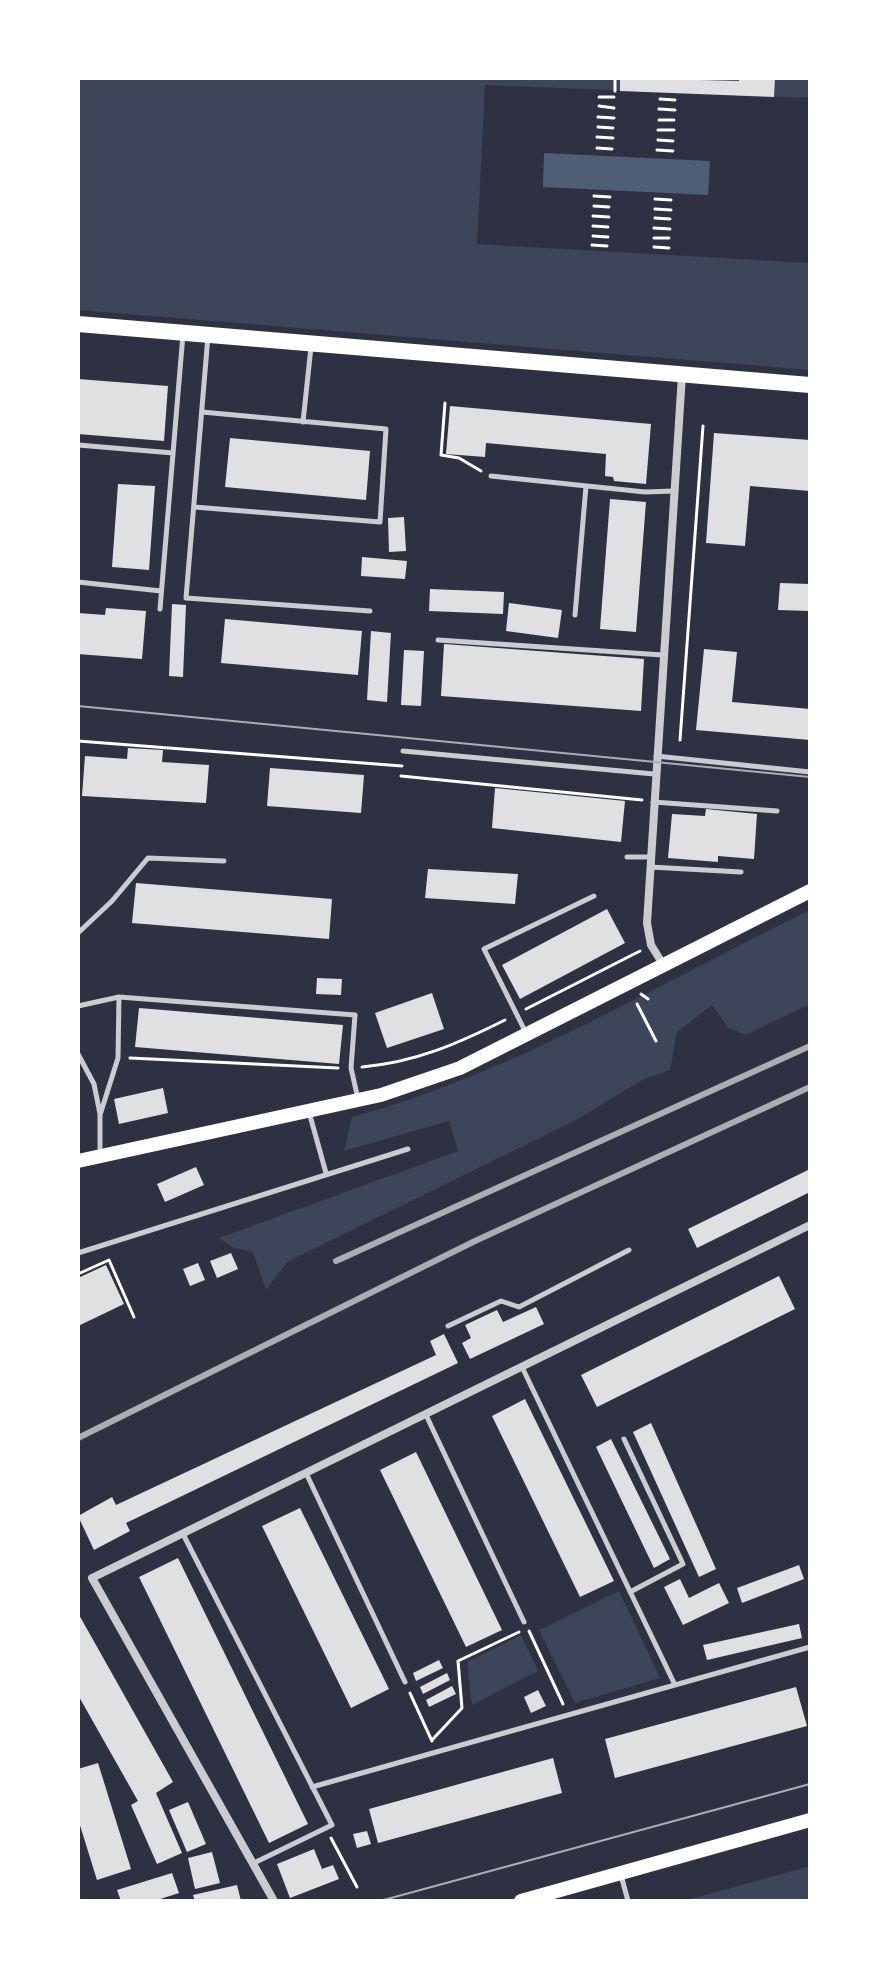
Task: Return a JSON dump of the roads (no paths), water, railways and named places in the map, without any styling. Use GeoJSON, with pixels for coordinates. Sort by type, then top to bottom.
{"type":"FeatureCollection","features":[{"type":"Feature","properties":{"kind":"main road"},"geometry":{"type":"LineString","coordinates":[[78,324],[810,385]]}},
{"type":"Feature","properties":{"kind":"main road"},"geometry":{"type":"LineString","coordinates":[[78,1161],[359,1100],[460,1068],[810,891]]}},
{"type":"Feature","properties":{"kind":"main road"},"geometry":{"type":"LineString","coordinates":[[521,1901],[810,1820]]}},
{"type":"Feature","properties":{"kind":"street"},"geometry":{"type":"LineString","coordinates":[[664,966],[651,945],[647,923],[647,801],[654,774],[682,375]]}},
{"type":"Feature","properties":{"kind":"street"},"geometry":{"type":"LineString","coordinates":[[274,1901],[92,1578],[810,1225]]}},
{"type":"Feature","properties":{"kind":"lane"},"geometry":{"type":"LineString","coordinates":[[160,609],[183,333]]}},
{"type":"Feature","properties":{"kind":"lane"},"geometry":{"type":"LineString","coordinates":[[208,335],[186,598],[370,611]]}},
{"type":"Feature","properties":{"kind":"lane"},"geometry":{"type":"LineString","coordinates":[[303,422],[311,344]]}},
{"type":"Feature","properties":{"kind":"lane"},"geometry":{"type":"LineString","coordinates":[[194,507],[380,522],[386,429],[202,412]]}},
{"type":"Feature","properties":{"kind":"lane"},"geometry":{"type":"LineString","coordinates":[[78,445],[173,453]]}},
{"type":"Feature","properties":{"kind":"lane"},"geometry":{"type":"LineString","coordinates":[[491,476],[674,491]]}},
{"type":"Feature","properties":{"kind":"lane"},"geometry":{"type":"LineString","coordinates":[[575,615],[586,486]]}},
{"type":"Feature","properties":{"kind":"lane"},"geometry":{"type":"LineString","coordinates":[[78,582],[161,591]]}},
{"type":"Feature","properties":{"kind":"lane"},"geometry":{"type":"LineString","coordinates":[[438,640],[663,655]]}},
{"type":"Feature","properties":{"kind":"lane"},"geometry":{"type":"LineString","coordinates":[[403,751],[654,774]]}},
{"type":"Feature","properties":{"kind":"lane"},"geometry":{"type":"LineString","coordinates":[[655,756],[810,772]]}},
{"type":"Feature","properties":{"kind":"lane"},"geometry":{"type":"LineString","coordinates":[[647,801],[777,811]]}},
{"type":"Feature","properties":{"kind":"lane"},"geometry":{"type":"LineString","coordinates":[[627,857],[741,872]]}},
{"type":"Feature","properties":{"kind":"lane"},"geometry":{"type":"LineString","coordinates":[[78,933],[112,901],[148,858],[224,861]]}},
{"type":"Feature","properties":{"kind":"lane"},"geometry":{"type":"LineString","coordinates":[[526,1034],[484,949],[594,896]]}},
{"type":"Feature","properties":{"kind":"lane"},"geometry":{"type":"LineString","coordinates":[[100,1115],[118,1058],[119,997]]}},
{"type":"Feature","properties":{"kind":"lane"},"geometry":{"type":"LineString","coordinates":[[79,1003],[119,997],[355,1015],[351,1068],[359,1100]]}},
{"type":"Feature","properties":{"kind":"lane"},"geometry":{"type":"LineString","coordinates":[[78,1054],[94,1084],[100,1115],[100,1156]]}},
{"type":"Feature","properties":{"kind":"lane"},"geometry":{"type":"LineString","coordinates":[[309,1112],[326,1173]]}},
{"type":"Feature","properties":{"kind":"lane"},"geometry":{"type":"LineString","coordinates":[[78,1253],[408,1149]]}},
{"type":"Feature","properties":{"kind":"lane"},"geometry":{"type":"LineString","coordinates":[[448,1326],[501,1301],[519,1307],[629,1250]]}},
{"type":"Feature","properties":{"kind":"lane"},"geometry":{"type":"LineString","coordinates":[[522,1367],[675,1685]]}},
{"type":"Feature","properties":{"kind":"lane"},"geometry":{"type":"LineString","coordinates":[[426,1414],[526,1625]]}},
{"type":"Feature","properties":{"kind":"lane"},"geometry":{"type":"LineString","coordinates":[[624,1439],[683,1564],[630,1592]]}},
{"type":"Feature","properties":{"kind":"lane"},"geometry":{"type":"LineString","coordinates":[[306,1473],[405,1682]]}},
{"type":"Feature","properties":{"kind":"lane"},"geometry":{"type":"LineString","coordinates":[[182,1533],[332,1825],[254,1863]]}},
{"type":"Feature","properties":{"kind":"lane"},"geometry":{"type":"LineString","coordinates":[[312,1787],[810,1647]]}},
{"type":"Feature","properties":{"kind":"lane"},"geometry":{"type":"LineString","coordinates":[[620,1874],[628,1901]]}},
{"type":"Feature","properties":{"kind":"tram line"},"geometry":{"type":"LineString","coordinates":[[78,706],[810,777]]}},
{"type":"Feature","properties":{"kind":"tram line"},"geometry":{"type":"LineString","coordinates":[[380,1901],[810,1784]]}},
{"type":"Feature","properties":{"kind":"railway"},"geometry":{"type":"LineString","coordinates":[[336,1261],[810,1046]]}},
{"type":"Feature","properties":{"kind":"railway"},"geometry":{"type":"LineString","coordinates":[[78,1438],[475,1241],[810,1087]]}}]}
